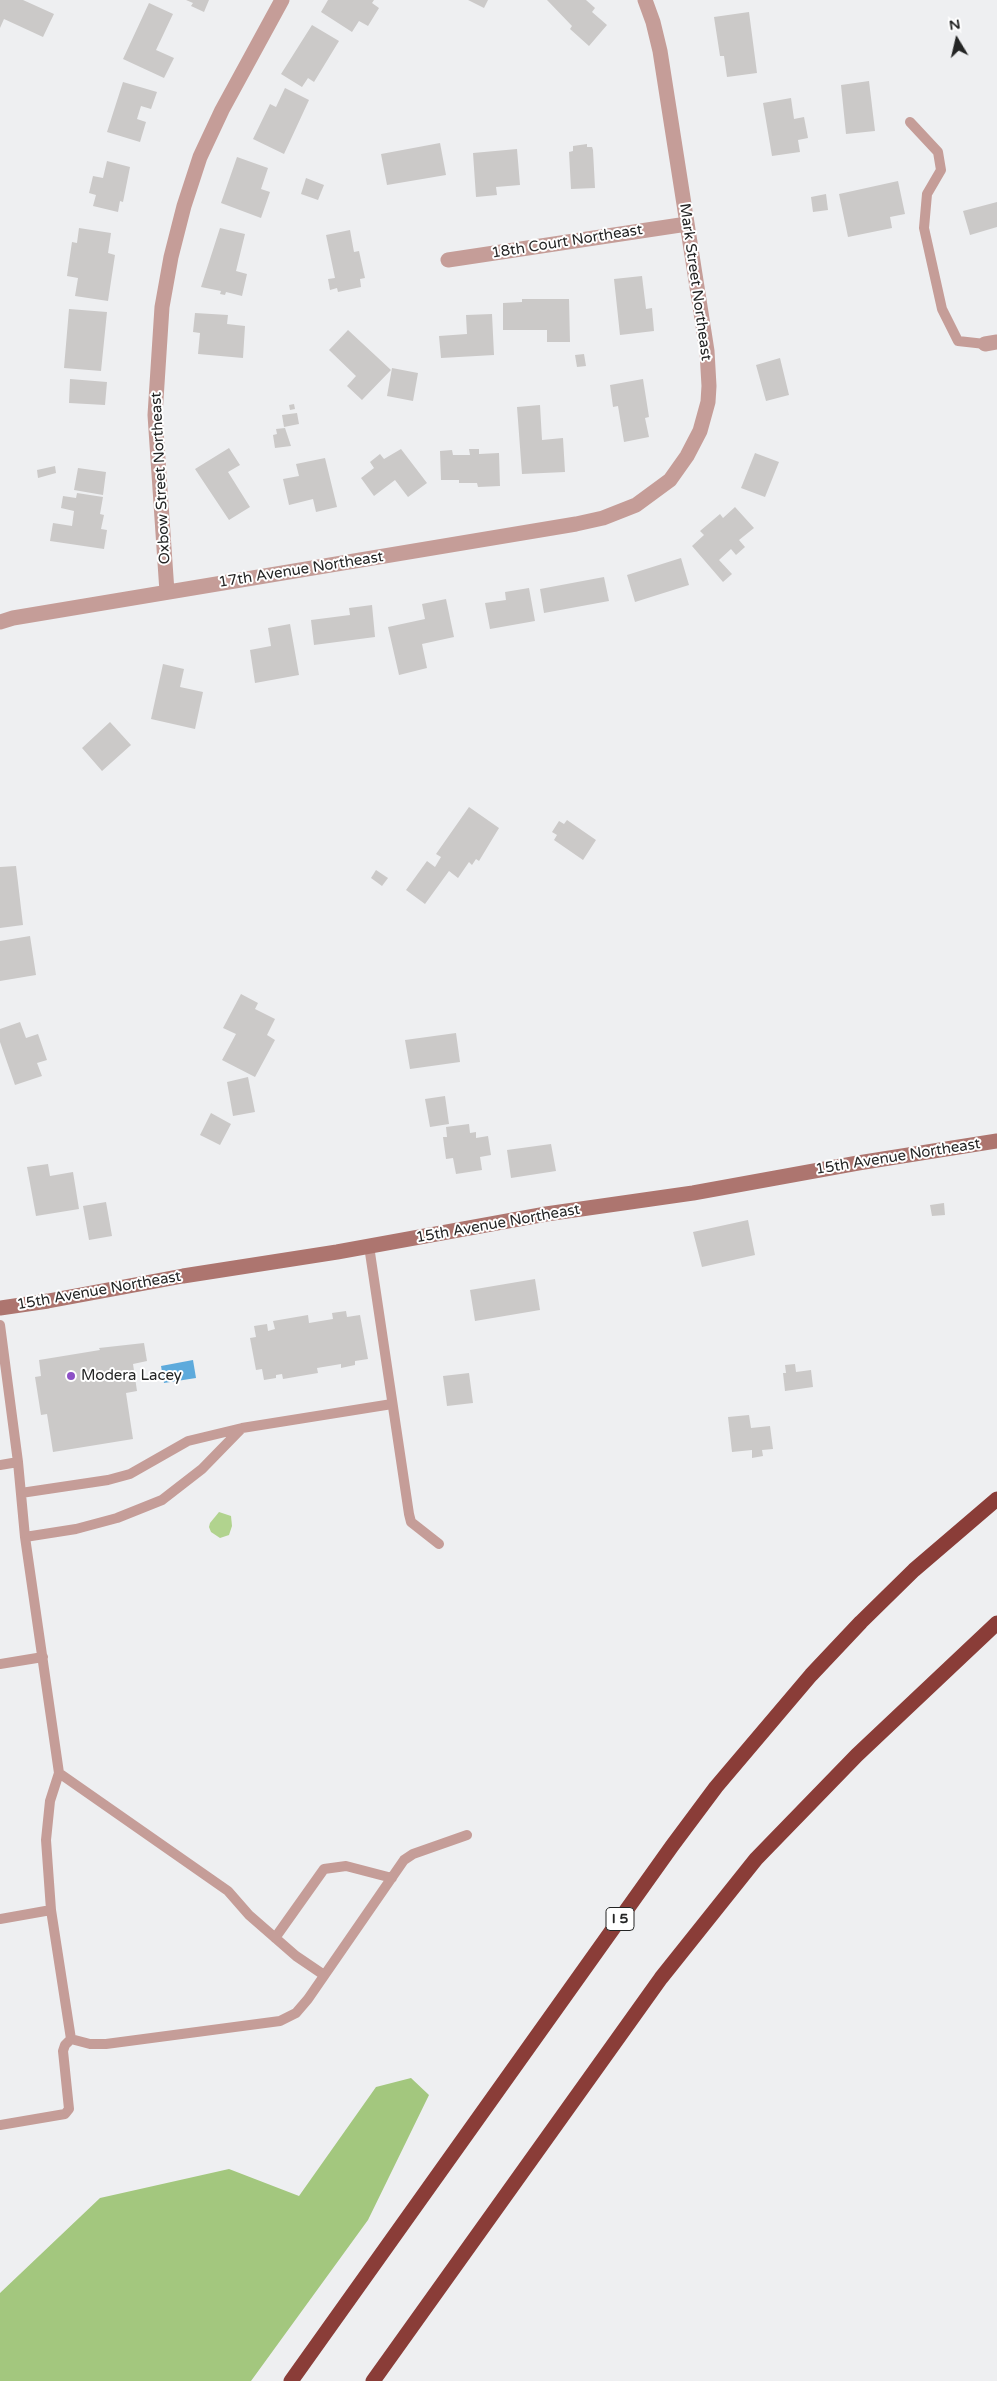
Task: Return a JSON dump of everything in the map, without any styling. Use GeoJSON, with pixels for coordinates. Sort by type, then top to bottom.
{"type":"FeatureCollection","features":[{"type":"Feature","properties":{"kind":"highway","name":"I 5"},"geometry":{"type":"LineString","coordinates":[[291,2381],[666,1854],[722,1780],[810,1675],[861,1622],[914,1570],[997,1499]]}},
{"type":"Feature","properties":{"kind":"highway"},"geometry":{"type":"LineString","coordinates":[[373,2381],[661,1978],[756,1859],[863,1748],[997,1622]]}},
{"type":"Feature","properties":{"kind":"street","name":"Oxbow Street Northeast"},"geometry":{"type":"LineString","coordinates":[[167,592],[155,414],[157,351],[162,307],[171,257],[184,206],[200,157],[222,110],[282,0]]}},
{"type":"Feature","properties":{"kind":"street","name":"Mark Street Northeast"},"geometry":{"type":"LineString","coordinates":[[603,518],[636,505],[670,480],[687,456],[705,417],[709,386],[707,351],[660,51],[646,0]]}},
{"type":"Feature","properties":{"kind":"street","name":"18th Court Northeast"},"geometry":{"type":"LineString","coordinates":[[448,260],[687,224]]}},
{"type":"Feature","properties":{"kind":"street","name":"17th Avenue Northeast"},"geometry":{"type":"LineString","coordinates":[[0,622],[12,618],[603,518]]}},
{"type":"Feature","properties":{"kind":"street","name":"15th Avenue Northeast"},"geometry":{"type":"LineString","coordinates":[[0,1308],[370,1246],[546,1214],[693,1193],[858,1163],[997,1141]]}},
{"type":"Feature","properties":{"kind":"lane"},"geometry":{"type":"LineString","coordinates":[[910,122],[938,152],[941,170],[927,194],[924,228],[942,309],[958,341],[991,344]]}},
{"type":"Feature","properties":{"kind":"lane"},"geometry":{"type":"LineString","coordinates":[[370,1246],[411,1522],[439,1544]]}},
{"type":"Feature","properties":{"kind":"lane"},"geometry":{"type":"LineString","coordinates":[[0,1325],[18,1462],[25,1536],[59,1773],[50,1801],[47,1820],[51,1910],[71,2039]]}},
{"type":"Feature","properties":{"kind":"lane"},"geometry":{"type":"LineString","coordinates":[[21,1493],[108,1480],[130,1474],[188,1441],[242,1428],[392,1404]]}},
{"type":"Feature","properties":{"kind":"lane"},"geometry":{"type":"LineString","coordinates":[[25,1536],[76,1530],[117,1518],[162,1500],[202,1469],[242,1428]]}},
{"type":"Feature","properties":{"kind":"lane"},"geometry":{"type":"LineString","coordinates":[[0,1465],[18,1462]]}},
{"type":"Feature","properties":{"kind":"lane"},"geometry":{"type":"LineString","coordinates":[[0,1664],[42,1657]]}},
{"type":"Feature","properties":{"kind":"lane"},"geometry":{"type":"LineString","coordinates":[[59,1773],[228,1890],[249,1915],[275,1938],[324,1975]]}},
{"type":"Feature","properties":{"kind":"lane"},"geometry":{"type":"LineString","coordinates":[[71,2039],[90,2044],[106,2044],[280,2021],[296,2013],[404,1860],[413,1854],[467,1835]]}},
{"type":"Feature","properties":{"kind":"lane"},"geometry":{"type":"LineString","coordinates":[[275,1938],[324,1869],[346,1866],[392,1878]]}},
{"type":"Feature","properties":{"kind":"lane"},"geometry":{"type":"LineString","coordinates":[[0,1919],[51,1910]]}},
{"type":"Feature","properties":{"kind":"lane"},"geometry":{"type":"LineString","coordinates":[[0,2124],[65,2114],[69,2108],[63,2051],[65,2045],[71,2039]]}},
{"type":"Feature","properties":{"kind":"green space"},"geometry":{"type":"Polygon","coordinates":[[[219,1512],[231,1516],[232,1526],[229,1535],[220,1538],[211,1532],[209,1527],[219,1512]]]}},
{"type":"Feature","properties":{"kind":"green space"},"geometry":{"type":"Polygon","coordinates":[[[411,2078],[429,2095],[368,2220],[251,2381],[0,2381],[0,2293],[100,2198],[229,2169],[299,2196],[376,2087],[411,2078]]]}},
{"type":"Feature","properties":{"kind":"water"},"geometry":{"type":"Polygon","coordinates":[[[193,1360],[196,1378],[164,1383],[161,1366],[193,1360]]]}},
{"type":"Feature","properties":{"kind":"building"},"geometry":{"type":"Polygon","coordinates":[[[0,0],[23,0],[54,14],[43,37],[4,19],[0,28],[0,0]]]}},
{"type":"Feature","properties":{"kind":"building"},"geometry":{"type":"Polygon","coordinates":[[[186,0],[209,0],[204,12],[191,6],[193,3],[186,0]]]}},
{"type":"Feature","properties":{"kind":"building"},"geometry":{"type":"Polygon","coordinates":[[[328,0],[374,0],[372,3],[379,8],[368,26],[359,21],[352,32],[321,12],[328,0]]]}},
{"type":"Feature","properties":{"kind":"building"},"geometry":{"type":"Polygon","coordinates":[[[468,0],[488,0],[484,8],[468,0]]]}},
{"type":"Feature","properties":{"kind":"building"},"geometry":{"type":"Polygon","coordinates":[[[547,0],[586,0],[595,8],[592,12],[607,25],[589,46],[570,29],[572,26],[547,0]]]}},
{"type":"Feature","properties":{"kind":"building"},"geometry":{"type":"Polygon","coordinates":[[[149,3],[173,14],[156,50],[174,58],[164,78],[123,59],[149,3]]]}},
{"type":"Feature","properties":{"kind":"building"},"geometry":{"type":"Polygon","coordinates":[[[749,12],[757,73],[727,77],[724,56],[720,56],[714,17],[749,12]]]}},
{"type":"Feature","properties":{"kind":"building"},"geometry":{"type":"Polygon","coordinates":[[[312,25],[339,41],[314,82],[308,78],[302,87],[281,74],[312,25]]]}},
{"type":"Feature","properties":{"kind":"building"},"geometry":{"type":"Polygon","coordinates":[[[869,81],[875,131],[846,134],[841,85],[869,81]]]}},
{"type":"Feature","properties":{"kind":"building"},"geometry":{"type":"Polygon","coordinates":[[[123,82],[157,92],[151,109],[141,106],[137,119],[146,122],[140,142],[107,132],[123,82]]]}},
{"type":"Feature","properties":{"kind":"building"},"geometry":{"type":"Polygon","coordinates":[[[285,88],[309,100],[284,154],[253,139],[270,104],[276,107],[285,88]]]}},
{"type":"Feature","properties":{"kind":"building"},"geometry":{"type":"Polygon","coordinates":[[[791,98],[794,119],[804,117],[808,138],[798,140],[800,152],[772,156],[763,103],[791,98]]]}},
{"type":"Feature","properties":{"kind":"building"},"geometry":{"type":"Polygon","coordinates":[[[440,143],[446,175],[387,185],[381,154],[440,143]]]}},
{"type":"Feature","properties":{"kind":"building"},"geometry":{"type":"Polygon","coordinates":[[[587,144],[587,147],[592,147],[593,150],[595,188],[571,189],[569,152],[573,151],[573,146],[587,144]]]}},
{"type":"Feature","properties":{"kind":"building"},"geometry":{"type":"Polygon","coordinates":[[[517,149],[520,185],[496,187],[497,195],[476,197],[473,153],[517,149]]]}},
{"type":"Feature","properties":{"kind":"building"},"geometry":{"type":"Polygon","coordinates":[[[237,157],[268,168],[261,189],[270,192],[261,218],[221,203],[237,157]]]}},
{"type":"Feature","properties":{"kind":"building"},"geometry":{"type":"Polygon","coordinates":[[[107,161],[130,167],[123,202],[120,201],[118,212],[93,206],[96,195],[89,193],[93,176],[103,178],[107,161]]]}},
{"type":"Feature","properties":{"kind":"building"},"geometry":{"type":"Polygon","coordinates":[[[306,178],[324,185],[318,200],[301,194],[306,178]]]}},
{"type":"Feature","properties":{"kind":"building"},"geometry":{"type":"Polygon","coordinates":[[[898,181],[905,214],[890,217],[892,228],[848,237],[839,194],[898,181]]]}},
{"type":"Feature","properties":{"kind":"building"},"geometry":{"type":"Polygon","coordinates":[[[826,194],[828,210],[813,212],[811,197],[826,194]]]}},
{"type":"Feature","properties":{"kind":"building"},"geometry":{"type":"Polygon","coordinates":[[[997,202],[997,227],[970,235],[963,211],[997,202]]]}},
{"type":"Feature","properties":{"kind":"building"},"geometry":{"type":"Polygon","coordinates":[[[79,228],[111,233],[108,253],[115,255],[108,301],[75,296],[78,278],[67,276],[72,242],[77,243],[79,228]]]}},
{"type":"Feature","properties":{"kind":"building"},"geometry":{"type":"Polygon","coordinates":[[[220,228],[245,234],[236,271],[247,274],[242,296],[226,292],[225,295],[220,294],[221,291],[201,287],[220,228]]]}},
{"type":"Feature","properties":{"kind":"building"},"geometry":{"type":"Polygon","coordinates":[[[350,230],[354,252],[359,251],[365,278],[360,279],[361,287],[338,292],[337,288],[330,290],[328,279],[335,278],[326,235],[350,230]]]}},
{"type":"Feature","properties":{"kind":"building"},"geometry":{"type":"Polygon","coordinates":[[[642,276],[646,309],[652,308],[654,331],[620,335],[614,279],[642,276]]]}},
{"type":"Feature","properties":{"kind":"building"},"geometry":{"type":"Polygon","coordinates":[[[522,299],[569,299],[570,342],[547,342],[547,330],[503,330],[503,303],[522,302],[522,299]]]}},
{"type":"Feature","properties":{"kind":"building"},"geometry":{"type":"Polygon","coordinates":[[[69,309],[107,312],[101,371],[64,368],[69,309]]]}},
{"type":"Feature","properties":{"kind":"building"},"geometry":{"type":"Polygon","coordinates":[[[195,313],[228,315],[227,324],[245,326],[243,358],[198,354],[200,333],[193,332],[195,313]]]}},
{"type":"Feature","properties":{"kind":"building"},"geometry":{"type":"Polygon","coordinates":[[[492,314],[494,355],[441,358],[439,336],[467,334],[466,315],[492,314]]]}},
{"type":"Feature","properties":{"kind":"building"},"geometry":{"type":"Polygon","coordinates":[[[348,330],[391,370],[362,400],[347,386],[356,376],[329,350],[348,330]]]}},
{"type":"Feature","properties":{"kind":"building"},"geometry":{"type":"Polygon","coordinates":[[[584,354],[586,366],[577,367],[575,355],[584,354]]]}},
{"type":"Feature","properties":{"kind":"building"},"geometry":{"type":"Polygon","coordinates":[[[780,358],[789,395],[766,401],[756,365],[780,358]]]}},
{"type":"Feature","properties":{"kind":"building"},"geometry":{"type":"Polygon","coordinates":[[[392,368],[418,373],[413,401],[387,396],[392,368]]]}},
{"type":"Feature","properties":{"kind":"building"},"geometry":{"type":"Polygon","coordinates":[[[70,379],[107,382],[105,405],[69,403],[70,379]]]}},
{"type":"Feature","properties":{"kind":"building"},"geometry":{"type":"Polygon","coordinates":[[[643,379],[649,417],[645,418],[649,437],[624,442],[618,406],[613,407],[610,385],[643,379]]]}},
{"type":"Feature","properties":{"kind":"building"},"geometry":{"type":"Polygon","coordinates":[[[294,404],[295,409],[290,410],[289,405],[294,404]]]}},
{"type":"Feature","properties":{"kind":"building"},"geometry":{"type":"Polygon","coordinates":[[[540,405],[542,440],[563,438],[565,472],[522,474],[517,407],[540,405]]]}},
{"type":"Feature","properties":{"kind":"building"},"geometry":{"type":"Polygon","coordinates":[[[297,413],[299,424],[284,427],[282,415],[297,413]]]}},
{"type":"Feature","properties":{"kind":"building"},"geometry":{"type":"Polygon","coordinates":[[[285,428],[291,446],[275,448],[273,435],[277,434],[276,429],[285,428]]]}},
{"type":"Feature","properties":{"kind":"building"},"geometry":{"type":"Polygon","coordinates":[[[229,448],[240,465],[228,472],[250,507],[229,520],[195,469],[229,448]]]}},
{"type":"Feature","properties":{"kind":"building"},"geometry":{"type":"Polygon","coordinates":[[[401,449],[427,483],[408,497],[395,480],[374,496],[361,478],[374,468],[370,462],[380,454],[384,459],[401,449]]]}},
{"type":"Feature","properties":{"kind":"building"},"geometry":{"type":"Polygon","coordinates":[[[469,449],[479,449],[479,454],[499,453],[500,486],[478,487],[477,483],[441,480],[440,451],[452,450],[453,455],[470,455],[469,449]]]}},
{"type":"Feature","properties":{"kind":"building"},"geometry":{"type":"Polygon","coordinates":[[[755,453],[779,462],[765,497],[741,488],[755,453]]]}},
{"type":"Feature","properties":{"kind":"building"},"geometry":{"type":"Polygon","coordinates":[[[325,458],[337,507],[316,512],[313,499],[289,505],[283,479],[299,476],[296,464],[325,458]]]}},
{"type":"Feature","properties":{"kind":"building"},"geometry":{"type":"Polygon","coordinates":[[[55,466],[56,473],[38,478],[37,470],[55,466]]]}},
{"type":"Feature","properties":{"kind":"building"},"geometry":{"type":"Polygon","coordinates":[[[78,468],[106,472],[103,495],[74,490],[78,468]]]}},
{"type":"Feature","properties":{"kind":"building"},"geometry":{"type":"Polygon","coordinates":[[[77,493],[103,497],[100,514],[104,515],[101,529],[107,530],[104,549],[50,541],[53,523],[72,526],[74,511],[61,508],[63,496],[76,498],[77,493]]]}},
{"type":"Feature","properties":{"kind":"building"},"geometry":{"type":"Polygon","coordinates":[[[735,507],[754,528],[739,540],[745,547],[736,555],[731,549],[719,560],[732,574],[723,582],[692,546],[704,535],[700,531],[720,514],[723,518],[735,507]]]}},
{"type":"Feature","properties":{"kind":"building"},"geometry":{"type":"Polygon","coordinates":[[[681,558],[689,585],[635,602],[627,575],[681,558]]]}},
{"type":"Feature","properties":{"kind":"building"},"geometry":{"type":"Polygon","coordinates":[[[604,577],[609,601],[544,613],[540,589],[604,577]]]}},
{"type":"Feature","properties":{"kind":"building"},"geometry":{"type":"Polygon","coordinates":[[[529,588],[535,621],[490,629],[485,603],[506,600],[505,592],[529,588]]]}},
{"type":"Feature","properties":{"kind":"building"},"geometry":{"type":"Polygon","coordinates":[[[446,599],[454,637],[422,644],[427,668],[399,675],[388,627],[425,619],[422,604],[446,599]]]}},
{"type":"Feature","properties":{"kind":"building"},"geometry":{"type":"Polygon","coordinates":[[[372,605],[375,637],[314,645],[311,620],[350,615],[349,608],[372,605]]]}},
{"type":"Feature","properties":{"kind":"building"},"geometry":{"type":"Polygon","coordinates":[[[290,624],[299,675],[255,683],[250,650],[271,646],[268,628],[290,624]]]}},
{"type":"Feature","properties":{"kind":"building"},"geometry":{"type":"Polygon","coordinates":[[[163,664],[184,669],[180,687],[203,692],[195,729],[151,719],[163,664]]]}},
{"type":"Feature","properties":{"kind":"building"},"geometry":{"type":"Polygon","coordinates":[[[110,722],[131,745],[102,771],[82,748],[110,722]]]}},
{"type":"Feature","properties":{"kind":"building"},"geometry":{"type":"Polygon","coordinates":[[[469,807],[499,828],[479,861],[476,859],[472,865],[469,862],[458,878],[449,871],[425,904],[406,890],[427,861],[435,867],[441,857],[436,854],[469,807]]]}},
{"type":"Feature","properties":{"kind":"building"},"geometry":{"type":"Polygon","coordinates":[[[567,820],[596,840],[583,860],[554,840],[557,835],[552,832],[559,821],[564,824],[567,820]]]}},
{"type":"Feature","properties":{"kind":"building"},"geometry":{"type":"Polygon","coordinates":[[[16,866],[23,925],[0,928],[0,867],[16,866]]]}},
{"type":"Feature","properties":{"kind":"building"},"geometry":{"type":"Polygon","coordinates":[[[376,870],[388,878],[382,886],[371,878],[376,870]]]}},
{"type":"Feature","properties":{"kind":"building"},"geometry":{"type":"Polygon","coordinates":[[[30,936],[36,975],[0,981],[0,941],[30,936]]]}},
{"type":"Feature","properties":{"kind":"building"},"geometry":{"type":"Polygon","coordinates":[[[241,994],[258,1003],[255,1009],[275,1019],[267,1035],[275,1040],[255,1077],[222,1060],[236,1034],[223,1028],[241,994]]]}},
{"type":"Feature","properties":{"kind":"building"},"geometry":{"type":"Polygon","coordinates":[[[20,1022],[26,1038],[38,1034],[47,1060],[37,1063],[42,1076],[15,1085],[0,1042],[0,1029],[20,1022]]]}},
{"type":"Feature","properties":{"kind":"building"},"geometry":{"type":"Polygon","coordinates":[[[456,1033],[460,1062],[410,1069],[405,1040],[456,1033]]]}},
{"type":"Feature","properties":{"kind":"building"},"geometry":{"type":"Polygon","coordinates":[[[248,1077],[255,1112],[233,1116],[227,1082],[248,1077]]]}},
{"type":"Feature","properties":{"kind":"building"},"geometry":{"type":"Polygon","coordinates":[[[445,1096],[449,1124],[430,1127],[425,1099],[445,1096]]]}},
{"type":"Feature","properties":{"kind":"building"},"geometry":{"type":"Polygon","coordinates":[[[211,1113],[231,1124],[220,1145],[200,1135],[211,1113]]]}},
{"type":"Feature","properties":{"kind":"building"},"geometry":{"type":"Polygon","coordinates":[[[469,1124],[470,1133],[476,1132],[476,1138],[488,1136],[491,1155],[480,1157],[482,1170],[456,1174],[453,1158],[446,1159],[443,1137],[447,1137],[446,1127],[469,1124]]]}},
{"type":"Feature","properties":{"kind":"building"},"geometry":{"type":"Polygon","coordinates":[[[551,1144],[556,1171],[511,1178],[507,1150],[551,1144]]]}},
{"type":"Feature","properties":{"kind":"building"},"geometry":{"type":"Polygon","coordinates":[[[48,1164],[50,1176],[73,1172],[79,1209],[36,1216],[27,1167],[48,1164]]]}},
{"type":"Feature","properties":{"kind":"building"},"geometry":{"type":"Polygon","coordinates":[[[106,1202],[112,1236],[89,1240],[83,1206],[106,1202]]]}},
{"type":"Feature","properties":{"kind":"building"},"geometry":{"type":"Polygon","coordinates":[[[944,1203],[945,1215],[932,1216],[930,1205],[944,1203]]]}},
{"type":"Feature","properties":{"kind":"building"},"geometry":{"type":"Polygon","coordinates":[[[748,1220],[755,1255],[702,1267],[693,1232],[748,1220]]]}},
{"type":"Feature","properties":{"kind":"building"},"geometry":{"type":"Polygon","coordinates":[[[535,1279],[540,1310],[475,1321],[470,1290],[535,1279]]]}},
{"type":"Feature","properties":{"kind":"building"},"geometry":{"type":"Polygon","coordinates":[[[346,1311],[347,1317],[360,1315],[368,1359],[355,1361],[355,1365],[341,1368],[341,1364],[317,1368],[318,1373],[283,1379],[282,1374],[276,1375],[276,1378],[264,1380],[262,1369],[256,1370],[250,1338],[256,1337],[254,1326],[267,1324],[268,1331],[275,1329],[273,1321],[308,1315],[309,1323],[333,1319],[332,1313],[346,1311]]]}},
{"type":"Feature","properties":{"kind":"building"},"geometry":{"type":"Polygon","coordinates":[[[144,1343],[147,1361],[133,1364],[137,1391],[126,1393],[133,1439],[53,1452],[47,1414],[41,1415],[35,1377],[41,1376],[39,1360],[100,1350],[99,1348],[144,1343]]]}},
{"type":"Feature","properties":{"kind":"building"},"geometry":{"type":"Polygon","coordinates":[[[795,1364],[796,1372],[811,1370],[813,1387],[785,1391],[783,1373],[786,1373],[785,1365],[795,1364]]]}},
{"type":"Feature","properties":{"kind":"building"},"geometry":{"type":"Polygon","coordinates":[[[469,1373],[473,1403],[447,1406],[443,1376],[469,1373]]]}},
{"type":"Feature","properties":{"kind":"building"},"geometry":{"type":"Polygon","coordinates":[[[749,1415],[751,1428],[770,1426],[773,1449],[762,1450],[763,1456],[752,1458],[752,1450],[732,1452],[728,1417],[749,1415]]]}},
{"type":"Feature","properties":{"kind":"place","name":"Modera Lacey"},"geometry":{"type":"Point","coordinates":[71,1376]}}]}
